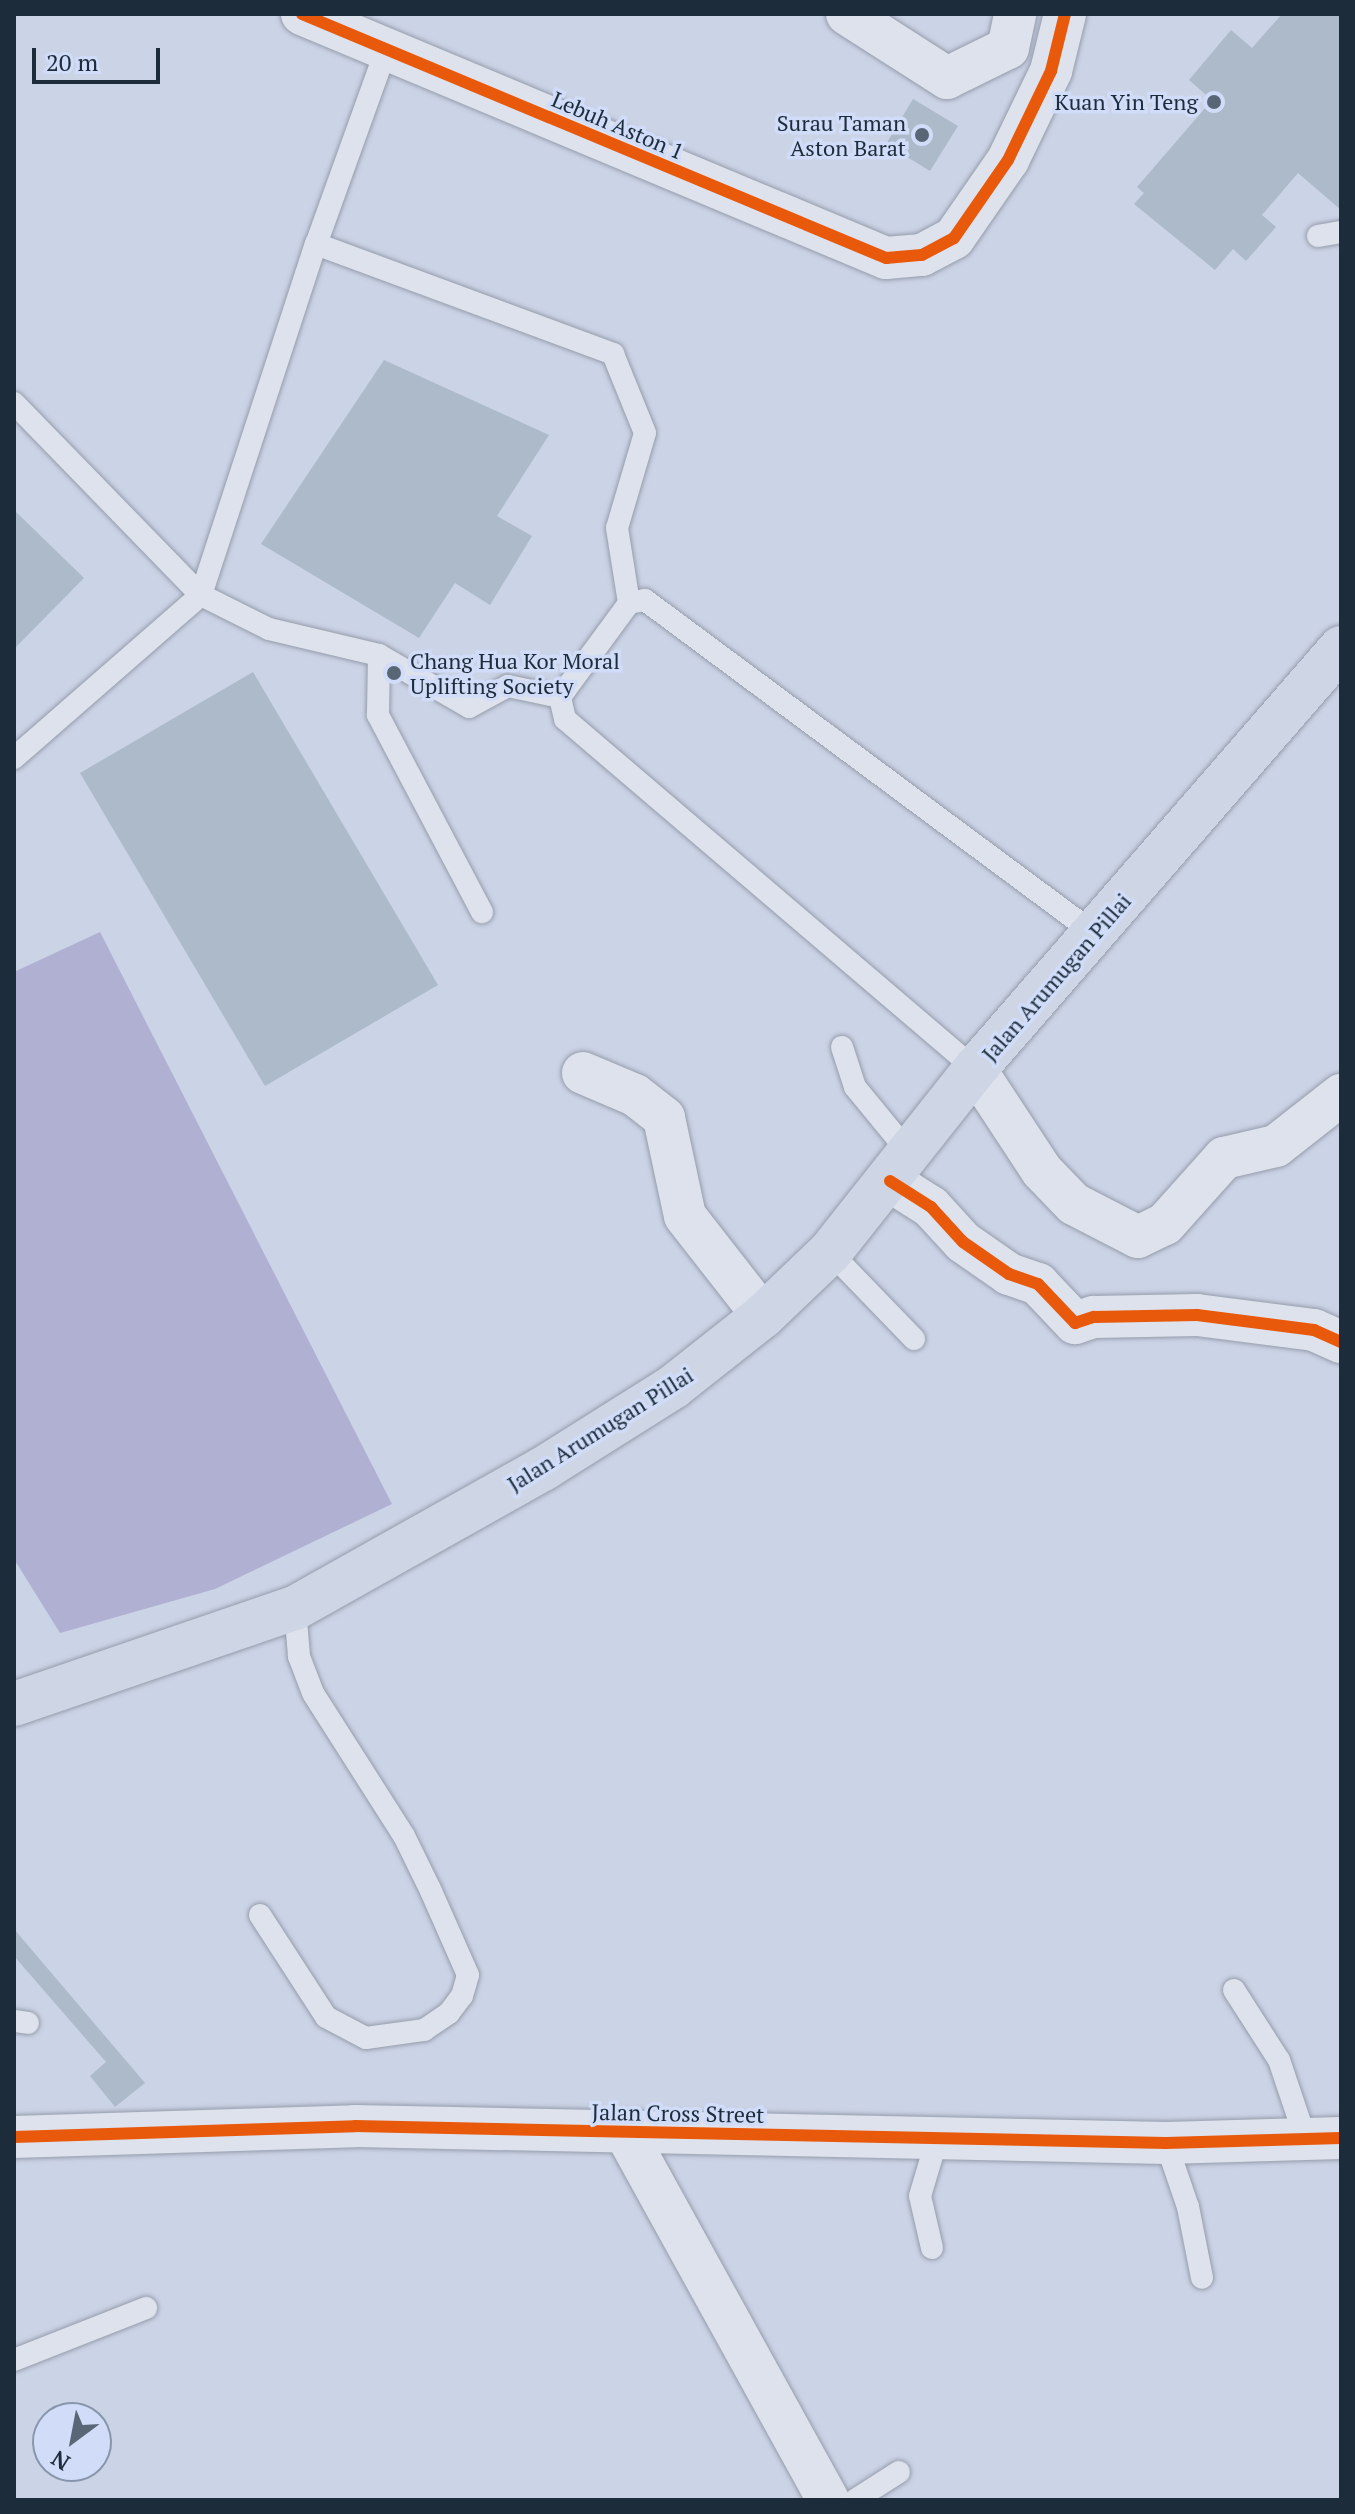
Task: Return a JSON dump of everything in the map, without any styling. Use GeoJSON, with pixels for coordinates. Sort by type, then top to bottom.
{"type":"FeatureCollection","features":[{"type":"Feature","properties":{"kind":"main road","name":"Jalan Arumugan Pillai"},"geometry":{"type":"LineString","coordinates":[[14,1704],[295,1608],[543,1469],[673,1387],[763,1316],[830,1252],[900,1168],[975,1069],[1341,648]]}},
{"type":"Feature","properties":{"kind":"street","name":"Lebuh Aston 1"},"geometry":{"type":"LineString","coordinates":[[302,14],[886,258],[922,255],[954,238],[1008,160],[1051,71],[1065,14]]}},
{"type":"Feature","properties":{"kind":"street"},"geometry":{"type":"LineString","coordinates":[[847,14],[947,78],[1008,48],[1015,14]]}},
{"type":"Feature","properties":{"kind":"street"},"geometry":{"type":"LineString","coordinates":[[975,1069],[1042,1171],[1074,1204],[1138,1237],[1165,1224],[1224,1158],[1276,1146],[1341,1095]]}},
{"type":"Feature","properties":{"kind":"street"},"geometry":{"type":"LineString","coordinates":[[583,1073],[635,1095],[664,1118],[685,1216],[763,1316]]}},
{"type":"Feature","properties":{"kind":"street"},"geometry":{"type":"LineString","coordinates":[[900,1168],[963,1242],[1009,1274],[1038,1284],[1075,1323],[1094,1317],[1197,1315],[1314,1330],[1341,1342]]}},
{"type":"Feature","properties":{"kind":"street","name":"Jalan Cross Street"},"geometry":{"type":"LineString","coordinates":[[14,2137],[355,2126],[1166,2143],[1323,2139]]}},
{"type":"Feature","properties":{"kind":"street"},"geometry":{"type":"LineString","coordinates":[[625,2132],[828,2500]]}},
{"type":"Feature","properties":{"kind":"lane"},"geometry":{"type":"LineString","coordinates":[[14,758],[201,595],[316,244],[386,50]]}},
{"type":"Feature","properties":{"kind":"lane"},"geometry":{"type":"LineString","coordinates":[[1318,236],[1341,232]]}},
{"type":"Feature","properties":{"kind":"lane"},"geometry":{"type":"LineString","coordinates":[[316,244],[613,354],[645,433],[617,528],[629,603]]}},
{"type":"Feature","properties":{"kind":"lane"},"geometry":{"type":"LineString","coordinates":[[14,403],[201,595],[269,629],[379,655],[469,707],[508,686],[560,697]]}},
{"type":"Feature","properties":{"kind":"lane"},"geometry":{"type":"LineString","coordinates":[[975,1069],[576,732],[565,719],[560,697],[629,603],[645,600],[1095,934]]}},
{"type":"Feature","properties":{"kind":"lane"},"geometry":{"type":"LineString","coordinates":[[379,655],[378,715],[482,912]]}},
{"type":"Feature","properties":{"kind":"lane"},"geometry":{"type":"LineString","coordinates":[[842,1047],[855,1087],[900,1168]]}},
{"type":"Feature","properties":{"kind":"lane"},"geometry":{"type":"LineString","coordinates":[[830,1252],[914,1339]]}},
{"type":"Feature","properties":{"kind":"lane"},"geometry":{"type":"LineString","coordinates":[[260,1915],[326,2017],[366,2038],[424,2030],[449,2013],[462,1996],[468,1975],[404,1836],[313,1693],[299,1656],[295,1608]]}},
{"type":"Feature","properties":{"kind":"lane"},"geometry":{"type":"LineString","coordinates":[[1234,1990],[1279,2060],[1323,2139]]}},
{"type":"Feature","properties":{"kind":"lane"},"geometry":{"type":"LineString","coordinates":[[932,2248],[920,2196],[937,2139]]}},
{"type":"Feature","properties":{"kind":"lane"},"geometry":{"type":"LineString","coordinates":[[1166,2143],[1188,2207],[1202,2278]]}},
{"type":"Feature","properties":{"kind":"lane"},"geometry":{"type":"LineString","coordinates":[[14,2360],[146,2308]]}},
{"type":"Feature","properties":{"kind":"lane"},"geometry":{"type":"LineString","coordinates":[[855,2500],[899,2472]]}},
{"type":"Feature","properties":{"kind":"shaded area"},"geometry":{"type":"Polygon","coordinates":[[[100,932],[392,1504],[215,1589],[60,1633],[14,1559],[14,972],[100,932]]]}},
{"type":"Feature","properties":{"kind":"building"},"geometry":{"type":"Polygon","coordinates":[[[1282,14],[1341,14],[1341,210],[1298,173],[1262,215],[1276,227],[1246,261],[1233,249],[1215,270],[1134,204],[1144,193],[1137,187],[1212,100],[1189,80],[1231,30],[1252,48],[1282,14]]]}},
{"type":"Feature","properties":{"kind":"building","name":"Surau Taman Aston Barat"},"geometry":{"type":"Polygon","coordinates":[[[913,99],[958,126],[930,171],[886,144],[913,99]]]}},
{"type":"Feature","properties":{"kind":"building"},"geometry":{"type":"Polygon","coordinates":[[[384,360],[549,435],[497,516],[532,536],[490,605],[455,583],[419,638],[261,544],[384,360]]]}},
{"type":"Feature","properties":{"kind":"building"},"geometry":{"type":"Polygon","coordinates":[[[14,510],[84,578],[14,649],[14,510]]]}},
{"type":"Feature","properties":{"kind":"building"},"geometry":{"type":"Polygon","coordinates":[[[253,672],[438,985],[265,1086],[80,773],[253,672]]]}},
{"type":"Feature","properties":{"kind":"building"},"geometry":{"type":"Polygon","coordinates":[[[14,1929],[145,2083],[115,2107],[90,2076],[106,2062],[14,1956],[14,1929]]]}},
{"type":"Feature","properties":{"kind":"cycle path"},"geometry":{"type":"LineString","coordinates":[[302,14],[886,258],[922,255],[954,238],[1008,160],[1051,71],[1065,14]]}},
{"type":"Feature","properties":{"kind":"cycle path"},"geometry":{"type":"LineString","coordinates":[[890,1181],[931,1207],[963,1242],[1009,1274],[1038,1284],[1075,1323],[1094,1317],[1197,1315],[1314,1330],[1341,1342]]}},
{"type":"Feature","properties":{"kind":"cycle path"},"geometry":{"type":"LineString","coordinates":[[14,2137],[355,2126],[1166,2143],[1341,2138]]}},
{"type":"Feature","properties":{"kind":"place","name":"Kuan Yin Teng"},"geometry":{"type":"Point","coordinates":[1214,102]}},
{"type":"Feature","properties":{"kind":"place","name":"Surau Taman Aston Barat"},"geometry":{"type":"Point","coordinates":[922,135]}},
{"type":"Feature","properties":{"kind":"place","name":"Chang Hua Kor Moral Uplifting Society"},"geometry":{"type":"Point","coordinates":[394,673]}}]}
